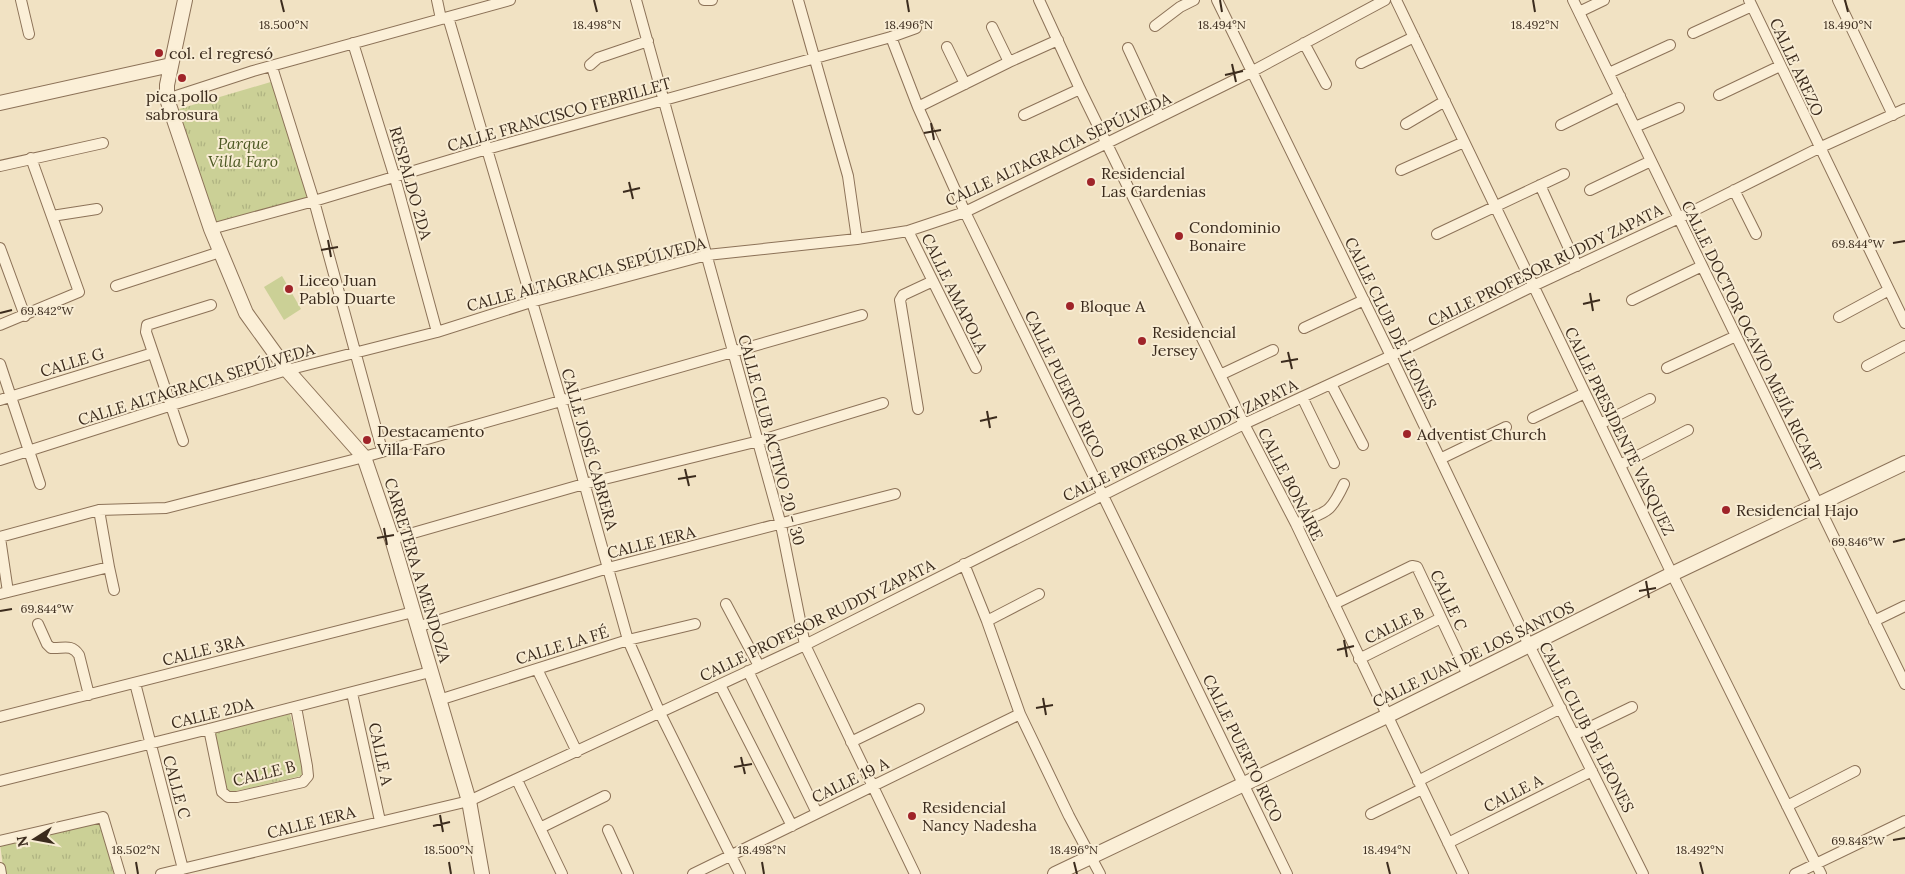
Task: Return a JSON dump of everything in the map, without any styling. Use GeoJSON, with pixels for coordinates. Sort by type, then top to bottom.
{"type":"FeatureCollection","features":[{"type":"Feature","properties":{"kind":"street"},"geometry":{"type":"LineString","coordinates":[[21,0],[29,34]]}},
{"type":"Feature","properties":{"kind":"street","name":"CARRETERA A MENDOZA"},"geometry":{"type":"LineString","coordinates":[[185,0],[167,84],[167,99],[210,230],[246,313],[287,370],[364,457],[392,539],[469,801],[482,874]]}},
{"type":"Feature","properties":{"kind":"street","name":"CALLE JOSÉ CABRERA"},"geometry":{"type":"LineString","coordinates":[[438,0],[487,149],[561,400],[628,640],[660,713],[740,874]]}},
{"type":"Feature","properties":{"kind":"street"},"geometry":{"type":"LineString","coordinates":[[167,99],[353,43],[510,0]]}},
{"type":"Feature","properties":{"kind":"street","name":"CALLE CLUB ACTIVO 20 - 30"},"geometry":{"type":"LineString","coordinates":[[636,0],[759,441],[781,525],[805,645],[915,874]]}},
{"type":"Feature","properties":{"kind":"street"},"geometry":{"type":"LineString","coordinates":[[704,0],[712,0]]}},
{"type":"Feature","properties":{"kind":"street"},"geometry":{"type":"LineString","coordinates":[[798,0],[848,176],[857,239]]}},
{"type":"Feature","properties":{"kind":"street","name":"CALLE BONAIRE"},"geometry":{"type":"LineString","coordinates":[[1039,0],[1080,89],[1244,424],[1296,524],[1463,874]]}},
{"type":"Feature","properties":{"kind":"street"},"geometry":{"type":"LineString","coordinates":[[1155,26],[1180,7],[1194,0]]}},
{"type":"Feature","properties":{"kind":"street","name":"CALLE CLUB DE LEONES"},"geometry":{"type":"LineString","coordinates":[[1217,0],[1643,874]]}},
{"type":"Feature","properties":{"kind":"street","name":"CALLE ALTAGRACIA SEPÚLVEDA"},"geometry":{"type":"LineString","coordinates":[[0,460],[287,370],[437,332],[531,302],[707,255],[857,239],[908,231],[965,212],[1251,72],[1385,0]]}},
{"type":"Feature","properties":{"kind":"street","name":"CALLE PRESIDENTE VASQUEZ"},"geometry":{"type":"LineString","coordinates":[[1396,0],[1672,574],[1818,869]]}},
{"type":"Feature","properties":{"kind":"street","name":"CALLE DOCTOR OCAVIO MEJÍA RICART"},"geometry":{"type":"LineString","coordinates":[[1573,0],[1905,684]]}},
{"type":"Feature","properties":{"kind":"street"},"geometry":{"type":"LineString","coordinates":[[1579,12],[1604,0]]}},
{"type":"Feature","properties":{"kind":"street"},"geometry":{"type":"LineString","coordinates":[[1838,0],[1893,115]]}},
{"type":"Feature","properties":{"kind":"street"},"geometry":{"type":"LineString","coordinates":[[1694,33],[1750,3]]}},
{"type":"Feature","properties":{"kind":"street","name":"CALLE AREZO"},"geometry":{"type":"LineString","coordinates":[[1750,3],[1905,323]]}},
{"type":"Feature","properties":{"kind":"street"},"geometry":{"type":"LineString","coordinates":[[992,27],[1009,62]]}},
{"type":"Feature","properties":{"kind":"street","name":"CALLE FRANCISCO FEBRILLET"},"geometry":{"type":"LineString","coordinates":[[210,230],[395,178],[487,149],[891,37],[916,28]]}},
{"type":"Feature","properties":{"kind":"street","name":"CALLE PUERTO RICO"},"geometry":{"type":"LineString","coordinates":[[891,37],[918,107],[965,212],[1287,874]]}},
{"type":"Feature","properties":{"kind":"street"},"geometry":{"type":"LineString","coordinates":[[1361,63],[1414,37]]}},
{"type":"Feature","properties":{"kind":"street"},"geometry":{"type":"LineString","coordinates":[[918,107],[1058,40]]}},
{"type":"Feature","properties":{"kind":"street"},"geometry":{"type":"LineString","coordinates":[[590,65],[598,58],[648,41]]}},
{"type":"Feature","properties":{"kind":"street","name":"RESPALDO 2DA"},"geometry":{"type":"LineString","coordinates":[[353,43],[395,178],[437,332]]}},
{"type":"Feature","properties":{"kind":"street"},"geometry":{"type":"LineString","coordinates":[[1304,43],[1326,84]]}},
{"type":"Feature","properties":{"kind":"street"},"geometry":{"type":"LineString","coordinates":[[1609,73],[1670,45]]}},
{"type":"Feature","properties":{"kind":"street"},"geometry":{"type":"LineString","coordinates":[[947,47],[965,84]]}},
{"type":"Feature","properties":{"kind":"street"},"geometry":{"type":"LineString","coordinates":[[1128,48],[1160,117]]}},
{"type":"Feature","properties":{"kind":"street"},"geometry":{"type":"LineString","coordinates":[[0,103],[171,65]]}},
{"type":"Feature","properties":{"kind":"street"},"geometry":{"type":"LineString","coordinates":[[1719,95],[1780,66]]}},
{"type":"Feature","properties":{"kind":"street"},"geometry":{"type":"LineString","coordinates":[[272,67],[314,201],[382,450]]}},
{"type":"Feature","properties":{"kind":"street"},"geometry":{"type":"LineString","coordinates":[[1024,115],[1080,89]]}},
{"type":"Feature","properties":{"kind":"street"},"geometry":{"type":"LineString","coordinates":[[1561,125],[1620,96]]}},
{"type":"Feature","properties":{"kind":"street"},"geometry":{"type":"LineString","coordinates":[[1406,124],[1445,101]]}},
{"type":"Feature","properties":{"kind":"street"},"geometry":{"type":"LineString","coordinates":[[1636,127],[1679,108]]}},
{"type":"Feature","properties":{"kind":"street","name":"CALLE PROFESOR RUDDY ZAPATA"},"geometry":{"type":"LineString","coordinates":[[469,801],[805,645],[1244,424],[1391,356],[1533,286],[1679,218],[1819,148],[1905,109]]}},
{"type":"Feature","properties":{"kind":"street"},"geometry":{"type":"LineString","coordinates":[[1402,170],[1464,142]]}},
{"type":"Feature","properties":{"kind":"street"},"geometry":{"type":"LineString","coordinates":[[0,166],[103,143]]}},
{"type":"Feature","properties":{"kind":"street"},"geometry":{"type":"LineString","coordinates":[[0,326],[79,292],[31,158]]}},
{"type":"Feature","properties":{"kind":"street"},"geometry":{"type":"LineString","coordinates":[[1590,190],[1652,160]]}},
{"type":"Feature","properties":{"kind":"street"},"geometry":{"type":"LineString","coordinates":[[1437,234],[1564,174]]}},
{"type":"Feature","properties":{"kind":"street"},"geometry":{"type":"LineString","coordinates":[[1540,185],[1577,266]]}},
{"type":"Feature","properties":{"kind":"street"},"geometry":{"type":"LineString","coordinates":[[1734,190],[1756,234]]}},
{"type":"Feature","properties":{"kind":"street"},"geometry":{"type":"LineString","coordinates":[[52,216],[98,209]]}},
{"type":"Feature","properties":{"kind":"street","name":"CALLE AMAPOLA"},"geometry":{"type":"LineString","coordinates":[[908,231],[976,368]]}},
{"type":"Feature","properties":{"kind":"street"},"geometry":{"type":"LineString","coordinates":[[0,248],[25,316]]}},
{"type":"Feature","properties":{"kind":"street"},"geometry":{"type":"LineString","coordinates":[[116,286],[220,252]]}},
{"type":"Feature","properties":{"kind":"street"},"geometry":{"type":"LineString","coordinates":[[1632,300],[1702,266]]}},
{"type":"Feature","properties":{"kind":"street"},"geometry":{"type":"LineString","coordinates":[[918,410],[900,300],[903,295],[933,281]]}},
{"type":"Feature","properties":{"kind":"street"},"geometry":{"type":"LineString","coordinates":[[1838,317],[1889,290]]}},
{"type":"Feature","properties":{"kind":"street"},"geometry":{"type":"LineString","coordinates":[[1304,328],[1364,300]]}},
{"type":"Feature","properties":{"kind":"street"},"geometry":{"type":"LineString","coordinates":[[183,441],[146,332],[148,325],[211,305]]}},
{"type":"Feature","properties":{"kind":"street"},"geometry":{"type":"LineString","coordinates":[[110,566],[4,593],[0,537],[99,510],[166,508],[364,457],[382,450],[862,316]]}},
{"type":"Feature","properties":{"kind":"street"},"geometry":{"type":"LineString","coordinates":[[1667,368],[1736,336]]}},
{"type":"Feature","properties":{"kind":"street"},"geometry":{"type":"LineString","coordinates":[[1867,366],[1905,346]]}},
{"type":"Feature","properties":{"kind":"street"},"geometry":{"type":"LineString","coordinates":[[1220,375],[1273,350]]}},
{"type":"Feature","properties":{"kind":"street","name":"CALLE G"},"geometry":{"type":"LineString","coordinates":[[0,400],[153,353]]}},
{"type":"Feature","properties":{"kind":"street"},"geometry":{"type":"LineString","coordinates":[[0,364],[40,484]]}},
{"type":"Feature","properties":{"kind":"street"},"geometry":{"type":"LineString","coordinates":[[1330,384],[1363,445]]}},
{"type":"Feature","properties":{"kind":"street"},"geometry":{"type":"LineString","coordinates":[[1533,418],[1585,393]]}},
{"type":"Feature","properties":{"kind":"street"},"geometry":{"type":"LineString","coordinates":[[1302,397],[1334,463]]}},
{"type":"Feature","properties":{"kind":"street"},"geometry":{"type":"LineString","coordinates":[[1600,424],[1650,399]]}},
{"type":"Feature","properties":{"kind":"street"},"geometry":{"type":"LineString","coordinates":[[392,539],[584,484],[759,441],[883,403]]}},
{"type":"Feature","properties":{"kind":"street"},"geometry":{"type":"LineString","coordinates":[[1440,459],[1506,427]]}},
{"type":"Feature","properties":{"kind":"street"},"geometry":{"type":"LineString","coordinates":[[1620,465],[1688,430]]}},
{"type":"Feature","properties":{"kind":"street","name":"CALLE JUAN DE LOS SANTOS"},"geometry":{"type":"LineString","coordinates":[[1055,874],[1387,716],[1672,574],[1905,463]]}},
{"type":"Feature","properties":{"kind":"street"},"geometry":{"type":"LineString","coordinates":[[1296,524],[1330,509],[1344,484]]}},
{"type":"Feature","properties":{"kind":"street","name":"CALLE 1ERA"},"geometry":{"type":"LineString","coordinates":[[417,627],[608,568],[781,525],[895,494]]}},
{"type":"Feature","properties":{"kind":"street"},"geometry":{"type":"LineString","coordinates":[[99,510],[114,590]]}},
{"type":"Feature","properties":{"kind":"street"},"geometry":{"type":"LineString","coordinates":[[964,564],[987,621],[1020,714],[1100,874]]}},
{"type":"Feature","properties":{"kind":"street","name":"CALLE C"},"geometry":{"type":"LineString","coordinates":[[1334,604],[1414,566],[1417,567],[1468,675]]}},
{"type":"Feature","properties":{"kind":"street"},"geometry":{"type":"LineString","coordinates":[[987,621],[1039,594]]}},
{"type":"Feature","properties":{"kind":"street"},"geometry":{"type":"LineString","coordinates":[[726,604],[759,666]]}},
{"type":"Feature","properties":{"kind":"street"},"geometry":{"type":"LineString","coordinates":[[1874,621],[1905,606]]}},
{"type":"Feature","properties":{"kind":"street","name":"CALLE 3RA"},"geometry":{"type":"LineString","coordinates":[[0,715],[88,695],[413,612]]}},
{"type":"Feature","properties":{"kind":"street","name":"CALLE B"},"geometry":{"type":"LineString","coordinates":[[1359,659],[1441,618]]}},
{"type":"Feature","properties":{"kind":"street"},"geometry":{"type":"LineString","coordinates":[[38,624],[47,644],[51,648],[70,646],[75,649],[79,655],[88,695]]}},
{"type":"Feature","properties":{"kind":"street","name":"CALLE LA FÉ"},"geometry":{"type":"LineString","coordinates":[[439,700],[628,640],[695,624]]}},
{"type":"Feature","properties":{"kind":"street"},"geometry":{"type":"LineString","coordinates":[[537,669],[577,752]]}},
{"type":"Feature","properties":{"kind":"street"},"geometry":{"type":"LineString","coordinates":[[748,671],[817,813]]}},
{"type":"Feature","properties":{"kind":"street","name":"CALLE 2DA"},"geometry":{"type":"LineString","coordinates":[[0,781],[430,672]]}},
{"type":"Feature","properties":{"kind":"street","name":"CALLE C"},"geometry":{"type":"LineString","coordinates":[[135,683],[183,869]]}},
{"type":"Feature","properties":{"kind":"street"},"geometry":{"type":"LineString","coordinates":[[720,685],[792,826]]}},
{"type":"Feature","properties":{"kind":"street","name":"CALLE A"},"geometry":{"type":"LineString","coordinates":[[352,693],[380,821]]}},
{"type":"Feature","properties":{"kind":"street","name":"CALLE B"},"geometry":{"type":"LineString","coordinates":[[209,729],[222,792],[228,796],[237,798],[303,782],[308,776],[296,707]]}},
{"type":"Feature","properties":{"kind":"street"},"geometry":{"type":"LineString","coordinates":[[1574,735],[1632,707]]}},
{"type":"Feature","properties":{"kind":"street"},"geometry":{"type":"LineString","coordinates":[[1371,814],[1561,708]]}},
{"type":"Feature","properties":{"kind":"street"},"geometry":{"type":"LineString","coordinates":[[851,742],[919,709]]}},
{"type":"Feature","properties":{"kind":"street","name":"CALLE 19 A"},"geometry":{"type":"LineString","coordinates":[[693,874],[730,854],[792,826],[1020,714]]}},
{"type":"Feature","properties":{"kind":"street"},"geometry":{"type":"LineString","coordinates":[[1787,806],[1855,770]]}},
{"type":"Feature","properties":{"kind":"street","name":"CALLE A"},"geometry":{"type":"LineString","coordinates":[[1448,843],[1592,771]]}},
{"type":"Feature","properties":{"kind":"street"},"geometry":{"type":"LineString","coordinates":[[517,780],[562,874]]}},
{"type":"Feature","properties":{"kind":"street"},"geometry":{"type":"LineString","coordinates":[[540,828],[605,796]]}},
{"type":"Feature","properties":{"kind":"street","name":"CALLE 1ERA"},"geometry":{"type":"LineString","coordinates":[[161,874],[469,801]]}},
{"type":"Feature","properties":{"kind":"street"},"geometry":{"type":"LineString","coordinates":[[0,841],[103,817],[120,874]]}},
{"type":"Feature","properties":{"kind":"street"},"geometry":{"type":"LineString","coordinates":[[1795,874],[1818,869],[1905,821]]}},
{"type":"Feature","properties":{"kind":"street"},"geometry":{"type":"LineString","coordinates":[[608,830],[628,874]]}},
{"type":"Feature","properties":{"kind":"street"},"geometry":{"type":"LineString","coordinates":[[0,868],[1,874]]}},
{"type":"Feature","properties":{"kind":"green space","name":"Parque Villa Faro"},"geometry":{"type":"Polygon","coordinates":[[[274,81],[308,197],[213,225],[179,109],[274,81]]]}},
{"type":"Feature","properties":{"kind":"green space"},"geometry":{"type":"Polygon","coordinates":[[[282,276],[301,309],[284,320],[264,287],[282,276]]]}},
{"type":"Feature","properties":{"kind":"green space"},"geometry":{"type":"Polygon","coordinates":[[[290,714],[305,775],[228,793],[215,733],[290,714]]]}},
{"type":"Feature","properties":{"kind":"green space"},"geometry":{"type":"Polygon","coordinates":[[[99,821],[114,874],[4,874],[0,844],[99,821]]]}},
{"type":"Feature","properties":{"kind":"place","name":"col. el regresó"},"geometry":{"type":"Point","coordinates":[159,53]}},
{"type":"Feature","properties":{"kind":"place","name":"pica pollo sabrosura"},"geometry":{"type":"Point","coordinates":[182,78]}},
{"type":"Feature","properties":{"kind":"place","name":"Residencial Las Gardenias"},"geometry":{"type":"Point","coordinates":[1091,182]}},
{"type":"Feature","properties":{"kind":"place","name":"Condominio Bonaire"},"geometry":{"type":"Point","coordinates":[1179,236]}},
{"type":"Feature","properties":{"kind":"place","name":"Liceo Juan Pablo Duarte"},"geometry":{"type":"Point","coordinates":[289,289]}},
{"type":"Feature","properties":{"kind":"place","name":"Bloque A"},"geometry":{"type":"Point","coordinates":[1070,306]}},
{"type":"Feature","properties":{"kind":"place","name":"Residencial Jersey"},"geometry":{"type":"Point","coordinates":[1142,341]}},
{"type":"Feature","properties":{"kind":"place","name":"Adventist Church"},"geometry":{"type":"Point","coordinates":[1407,434]}},
{"type":"Feature","properties":{"kind":"place","name":"Destacamento Villa Faro"},"geometry":{"type":"Point","coordinates":[367,440]}},
{"type":"Feature","properties":{"kind":"place","name":"Residencial Hajo"},"geometry":{"type":"Point","coordinates":[1726,510]}},
{"type":"Feature","properties":{"kind":"place","name":"Residencial Nancy Nadesha"},"geometry":{"type":"Point","coordinates":[912,816]}}]}
